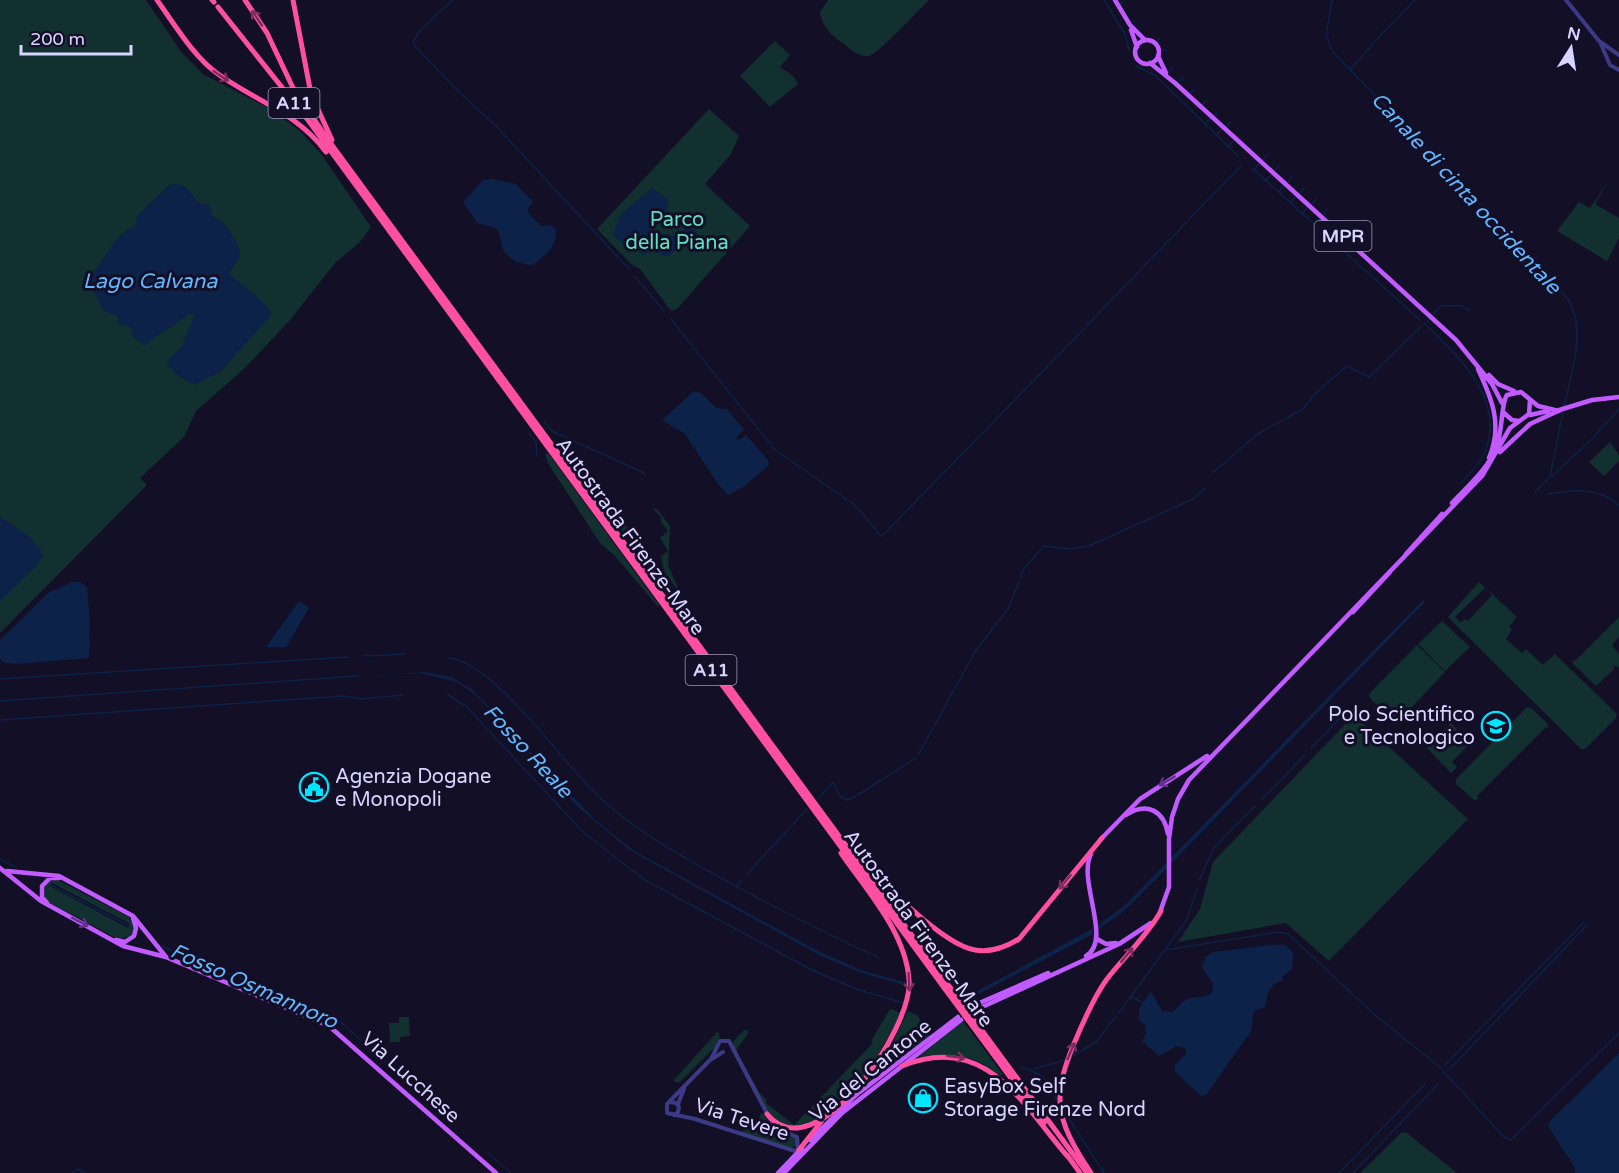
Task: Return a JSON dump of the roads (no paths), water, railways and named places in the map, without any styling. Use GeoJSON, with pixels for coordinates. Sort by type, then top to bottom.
{"type":"FeatureCollection","features":[{"type":"Feature","properties":{"kind":"highway"},"geometry":{"type":"LineString","coordinates":[[157,0],[208,66],[300,123],[319,142],[367,202]]}},
{"type":"Feature","properties":{"kind":"highway","name":"Autostrada Firenze-Mare"},"geometry":{"type":"LineString","coordinates":[[245,0],[267,33],[294,90],[341,157],[945,989],[1089,1173]]}},
{"type":"Feature","properties":{"kind":"highway"},"geometry":{"type":"LineString","coordinates":[[293,0],[311,94],[341,157]]}},
{"type":"Feature","properties":{"kind":"highway","name":"Autostrada Firenze-Mare"},"geometry":{"type":"LineString","coordinates":[[215,3],[308,120],[809,800],[952,990],[970,1019],[1080,1173]]}},
{"type":"Feature","properties":{"kind":"highway"},"geometry":{"type":"LineString","coordinates":[[809,800],[859,857],[915,910],[949,940],[975,950],[999,949],[1019,939],[1102,838]]}},
{"type":"Feature","properties":{"kind":"highway"},"geometry":{"type":"LineString","coordinates":[[799,1152],[828,1114],[880,1060],[905,1011],[909,979],[903,953],[887,920],[809,800]]}},
{"type":"Feature","properties":{"kind":"highway"},"geometry":{"type":"LineString","coordinates":[[1089,1173],[1068,1137],[1062,1119],[1059,1098],[1065,1065],[1091,1007],[1108,978],[1152,927],[1161,911]]}},
{"type":"Feature","properties":{"kind":"highway"},"geometry":{"type":"LineString","coordinates":[[902,1066],[940,1056],[962,1058],[979,1064],[1010,1088],[1068,1156]]}},
{"type":"Feature","properties":{"kind":"highway"},"geometry":{"type":"LineString","coordinates":[[767,1114],[781,1126],[798,1129],[813,1126],[828,1114]]}},
{"type":"Feature","properties":{"kind":"main road"},"geometry":{"type":"LineString","coordinates":[[1114,0],[1130,25],[1146,41],[1156,45],[1158,56],[1149,63],[1138,60],[1137,47],[1130,25]]}},
{"type":"Feature","properties":{"kind":"main road"},"geometry":{"type":"LineString","coordinates":[[1137,47],[1146,41]]}},
{"type":"Feature","properties":{"kind":"main road","name":"MPR"},"geometry":{"type":"LineString","coordinates":[[1158,56],[1169,78]]}},
{"type":"Feature","properties":{"kind":"main road","name":"MPR"},"geometry":{"type":"LineString","coordinates":[[1149,63],[1169,78],[1428,313],[1498,384],[1514,392]]}},
{"type":"Feature","properties":{"kind":"main road","name":"MPR"},"geometry":{"type":"LineString","coordinates":[[1477,363],[1502,403]]}},
{"type":"Feature","properties":{"kind":"main road","name":"MPR"},"geometry":{"type":"LineString","coordinates":[[1472,480],[1491,453],[1496,432],[1495,411],[1491,395],[1477,363]]}},
{"type":"Feature","properties":{"kind":"main road"},"geometry":{"type":"LineString","coordinates":[[1403,558],[1493,455],[1502,430],[1504,413],[1502,403],[1507,395],[1514,392],[1524,393],[1530,400],[1544,408],[1559,411]]}},
{"type":"Feature","properties":{"kind":"main road"},"geometry":{"type":"LineString","coordinates":[[1496,456],[1525,428],[1559,411],[1600,399],[1619,398]]}},
{"type":"Feature","properties":{"kind":"main road"},"geometry":{"type":"LineString","coordinates":[[1528,416],[1532,407],[1530,400]]}},
{"type":"Feature","properties":{"kind":"main road"},"geometry":{"type":"LineString","coordinates":[[1216,749],[1140,799],[1102,838],[1087,865],[1097,939],[1088,955],[978,1006],[1129,938],[1146,928],[1161,911],[1168,891],[1169,839],[1174,808],[1182,790],[1216,749],[1482,476],[1496,456],[1508,432],[1519,420],[1540,411],[1559,411]]}},
{"type":"Feature","properties":{"kind":"main road"},"geometry":{"type":"LineString","coordinates":[[1504,413],[1512,420],[1519,420]]}},
{"type":"Feature","properties":{"kind":"main road"},"geometry":{"type":"LineString","coordinates":[[1116,822],[1140,808],[1153,809],[1164,819],[1169,839]]}},
{"type":"Feature","properties":{"kind":"main road","name":"Via Lucchese"},"geometry":{"type":"LineString","coordinates":[[2,869],[48,873],[68,881],[138,921],[166,957]]}},
{"type":"Feature","properties":{"kind":"main road","name":"Via Lucchese"},"geometry":{"type":"LineString","coordinates":[[2,869],[41,901],[123,946],[166,957],[332,1028],[496,1173]]}},
{"type":"Feature","properties":{"kind":"main road"},"geometry":{"type":"LineString","coordinates":[[51,906],[42,897],[43,884],[53,877],[68,881]]}},
{"type":"Feature","properties":{"kind":"main road"},"geometry":{"type":"LineString","coordinates":[[108,937],[122,942],[133,938],[136,924],[128,914]]}},
{"type":"Feature","properties":{"kind":"main road"},"geometry":{"type":"LineString","coordinates":[[1097,939],[1108,945],[1129,938]]}},
{"type":"Feature","properties":{"kind":"main road","name":"Via del Cantone"},"geometry":{"type":"LineString","coordinates":[[778,1173],[799,1152],[851,1100],[959,1018],[848,1108],[799,1152],[784,1173]]}},
{"type":"Feature","properties":{"kind":"street"},"geometry":{"type":"LineString","coordinates":[[1566,0],[1599,41],[1610,65],[1618,68]]}},
{"type":"Feature","properties":{"kind":"street"},"geometry":{"type":"LineString","coordinates":[[1599,41],[1617,54],[1609,60]]}},
{"type":"Feature","properties":{"kind":"street"},"geometry":{"type":"LineString","coordinates":[[669,1102],[710,1060],[724,1039],[729,1041],[730,1047],[774,1125],[797,1137],[799,1152]]}},
{"type":"Feature","properties":{"kind":"street"},"geometry":{"type":"LineString","coordinates":[[718,1046],[723,1052]]}},
{"type":"Feature","properties":{"kind":"street"},"geometry":{"type":"LineString","coordinates":[[710,1060],[730,1047]]}},
{"type":"Feature","properties":{"kind":"street"},"geometry":{"type":"LineString","coordinates":[[678,1105],[686,1085]]}},
{"type":"Feature","properties":{"kind":"street","name":"Via Tevere"},"geometry":{"type":"LineString","coordinates":[[673,1115],[679,1112],[678,1105],[669,1102],[666,1110],[673,1115],[695,1119],[799,1152]]}},
{"type":"Feature","properties":{"kind":"water"},"geometry":{"type":"Polygon","coordinates":[[[492,179],[516,184],[533,202],[528,209],[529,214],[541,226],[550,225],[556,229],[553,245],[532,265],[510,258],[502,247],[500,235],[496,229],[477,223],[463,202],[483,180],[492,179]]]}},
{"type":"Feature","properties":{"kind":"water","name":"Lago Calvana"},"geometry":{"type":"Polygon","coordinates":[[[176,184],[186,187],[199,203],[209,205],[212,216],[231,233],[240,257],[229,274],[261,300],[272,314],[221,371],[195,385],[179,377],[166,363],[182,346],[195,314],[188,314],[144,346],[131,335],[133,331],[128,326],[117,324],[118,316],[104,311],[86,278],[99,265],[118,237],[134,227],[138,215],[169,185],[176,184]]]}},
{"type":"Feature","properties":{"kind":"water"},"geometry":{"type":"Polygon","coordinates":[[[652,188],[669,200],[667,207],[669,213],[663,214],[654,229],[654,236],[658,236],[659,233],[679,236],[689,223],[699,236],[700,252],[691,253],[683,243],[667,257],[653,251],[643,255],[638,251],[630,250],[613,235],[620,215],[652,188]]]}},
{"type":"Feature","properties":{"kind":"water"},"geometry":{"type":"Polygon","coordinates":[[[694,391],[702,394],[716,408],[727,409],[744,430],[736,438],[739,440],[746,435],[768,460],[769,465],[743,487],[728,495],[718,484],[685,434],[662,420],[694,391]]]}},
{"type":"Feature","properties":{"kind":"water"},"geometry":{"type":"Polygon","coordinates":[[[0,517],[29,536],[43,554],[38,564],[0,601],[0,517]]]}},
{"type":"Feature","properties":{"kind":"water"},"geometry":{"type":"Polygon","coordinates":[[[72,582],[80,582],[87,587],[90,625],[89,658],[16,664],[3,662],[0,658],[0,640],[48,593],[72,582]]]}},
{"type":"Feature","properties":{"kind":"water"},"geometry":{"type":"Polygon","coordinates":[[[1423,600],[1425,602],[1166,869],[1124,911],[1099,929],[1098,925],[1125,905],[1423,600]]]}},
{"type":"Feature","properties":{"kind":"water"},"geometry":{"type":"Polygon","coordinates":[[[299,601],[309,608],[286,647],[266,647],[299,601]]]}},
{"type":"Feature","properties":{"kind":"water"},"geometry":{"type":"Polygon","coordinates":[[[425,672],[451,677],[472,689],[593,818],[634,851],[818,951],[861,970],[907,983],[907,986],[859,972],[819,955],[629,850],[577,806],[477,696],[457,682],[420,673],[359,677],[425,672]]]}},
{"type":"Feature","properties":{"kind":"water"},"geometry":{"type":"Polygon","coordinates":[[[1092,929],[1093,934],[971,998],[970,995],[1092,929]]]}},
{"type":"Feature","properties":{"kind":"water"},"geometry":{"type":"Polygon","coordinates":[[[1285,945],[1293,953],[1292,969],[1282,977],[1283,981],[1272,987],[1265,1007],[1254,1011],[1251,1031],[1206,1095],[1201,1096],[1175,1072],[1175,1065],[1186,1054],[1186,1048],[1177,1046],[1159,1056],[1142,1041],[1146,1033],[1145,1025],[1139,1021],[1139,1009],[1151,991],[1162,1011],[1173,1012],[1187,999],[1212,993],[1213,984],[1202,967],[1206,956],[1214,952],[1285,945]]]}},
{"type":"Feature","properties":{"kind":"water"},"geometry":{"type":"Polygon","coordinates":[[[1619,1053],[1619,1173],[1575,1173],[1575,1168],[1548,1126],[1549,1122],[1619,1053]]]}},
{"type":"Feature","properties":{"kind":"waterway"},"geometry":{"type":"LineString","coordinates":[[452,0],[419,32],[413,42],[415,46],[495,125],[629,269]]}},
{"type":"Feature","properties":{"kind":"waterway"},"geometry":{"type":"LineString","coordinates":[[1104,0],[1125,34],[1129,50]]}},
{"type":"Feature","properties":{"kind":"waterway","name":"Canale di cinta occidentale"},"geometry":{"type":"LineString","coordinates":[[1327,30],[1332,0]]}},
{"type":"Feature","properties":{"kind":"waterway"},"geometry":{"type":"LineString","coordinates":[[1375,41],[1415,0]]}},
{"type":"Feature","properties":{"kind":"waterway"},"geometry":{"type":"LineString","coordinates":[[1120,4],[1124,2]]}},
{"type":"Feature","properties":{"kind":"waterway","name":"Canale di cinta occidentale"},"geometry":{"type":"LineString","coordinates":[[1326,33],[1332,51],[1513,238],[1568,299],[1574,311],[1577,338],[1564,407]]}},
{"type":"Feature","properties":{"kind":"waterway"},"geometry":{"type":"LineString","coordinates":[[1350,70],[1373,44]]}},
{"type":"Feature","properties":{"kind":"waterway"},"geometry":{"type":"LineString","coordinates":[[1135,66],[1155,75],[1239,157]]}},
{"type":"Feature","properties":{"kind":"waterway"},"geometry":{"type":"LineString","coordinates":[[1169,71],[1172,67]]}},
{"type":"Feature","properties":{"kind":"waterway"},"geometry":{"type":"LineString","coordinates":[[1180,82],[1183,78]]}},
{"type":"Feature","properties":{"kind":"waterway"},"geometry":{"type":"LineString","coordinates":[[1191,93],[1194,89]]}},
{"type":"Feature","properties":{"kind":"waterway"},"geometry":{"type":"LineString","coordinates":[[1203,105],[1206,101]]}},
{"type":"Feature","properties":{"kind":"waterway"},"geometry":{"type":"LineString","coordinates":[[1215,115],[1218,111]]}},
{"type":"Feature","properties":{"kind":"waterway"},"geometry":{"type":"LineString","coordinates":[[1205,124],[1210,119]]}},
{"type":"Feature","properties":{"kind":"waterway"},"geometry":{"type":"LineString","coordinates":[[1227,126],[1230,122]]}},
{"type":"Feature","properties":{"kind":"waterway"},"geometry":{"type":"LineString","coordinates":[[1216,135],[1221,130]]}},
{"type":"Feature","properties":{"kind":"waterway"},"geometry":{"type":"LineString","coordinates":[[1228,147],[1233,141]]}},
{"type":"Feature","properties":{"kind":"waterway"},"geometry":{"type":"LineString","coordinates":[[1263,160],[1267,155]]}},
{"type":"Feature","properties":{"kind":"waterway"},"geometry":{"type":"LineString","coordinates":[[1253,170],[1259,164]]}},
{"type":"Feature","properties":{"kind":"waterway"},"geometry":{"type":"LineString","coordinates":[[1189,219],[1241,166]]}},
{"type":"Feature","properties":{"kind":"waterway"},"geometry":{"type":"LineString","coordinates":[[1276,170],[1279,166]]}},
{"type":"Feature","properties":{"kind":"waterway"},"geometry":{"type":"LineString","coordinates":[[1252,168],[1420,320]]}},
{"type":"Feature","properties":{"kind":"waterway"},"geometry":{"type":"LineString","coordinates":[[1265,181],[1271,175]]}},
{"type":"Feature","properties":{"kind":"waterway"},"geometry":{"type":"LineString","coordinates":[[1288,182],[1292,177]]}},
{"type":"Feature","properties":{"kind":"waterway"},"geometry":{"type":"LineString","coordinates":[[1278,192],[1283,186]]}},
{"type":"Feature","properties":{"kind":"waterway"},"geometry":{"type":"LineString","coordinates":[[1300,193],[1304,188]]}},
{"type":"Feature","properties":{"kind":"waterway"},"geometry":{"type":"LineString","coordinates":[[1290,203],[1295,197]]}},
{"type":"Feature","properties":{"kind":"waterway"},"geometry":{"type":"LineString","coordinates":[[1312,204],[1316,199]]}},
{"type":"Feature","properties":{"kind":"waterway"},"geometry":{"type":"LineString","coordinates":[[1302,214],[1307,208]]}},
{"type":"Feature","properties":{"kind":"waterway"},"geometry":{"type":"LineString","coordinates":[[1324,214],[1327,209]]}},
{"type":"Feature","properties":{"kind":"waterway"},"geometry":{"type":"LineString","coordinates":[[1314,225],[1320,219]]}},
{"type":"Feature","properties":{"kind":"waterway"},"geometry":{"type":"LineString","coordinates":[[1336,226],[1340,221]]}},
{"type":"Feature","properties":{"kind":"waterway"},"geometry":{"type":"LineString","coordinates":[[1141,269],[1187,222]]}},
{"type":"Feature","properties":{"kind":"waterway"},"geometry":{"type":"LineString","coordinates":[[1327,236],[1331,230]]}},
{"type":"Feature","properties":{"kind":"waterway"},"geometry":{"type":"LineString","coordinates":[[1339,246],[1344,241]]}},
{"type":"Feature","properties":{"kind":"waterway"},"geometry":{"type":"LineString","coordinates":[[1086,326],[1140,271]]}},
{"type":"Feature","properties":{"kind":"waterway"},"geometry":{"type":"LineString","coordinates":[[635,276],[664,311]]}},
{"type":"Feature","properties":{"kind":"waterway"},"geometry":{"type":"LineString","coordinates":[[1426,322],[1441,306],[1461,306],[1470,311]]}},
{"type":"Feature","properties":{"kind":"waterway"},"geometry":{"type":"LineString","coordinates":[[671,319],[774,449],[856,506],[881,536]]}},
{"type":"Feature","properties":{"kind":"waterway"},"geometry":{"type":"LineString","coordinates":[[1424,323],[1451,350],[1476,381],[1485,398],[1490,416],[1490,435],[1484,454],[1477,466],[1461,483]]}},
{"type":"Feature","properties":{"kind":"waterway"},"geometry":{"type":"LineString","coordinates":[[1213,473],[1256,435],[1303,409],[1317,392],[1347,366],[1369,377],[1422,326]]}},
{"type":"Feature","properties":{"kind":"waterway"},"geometry":{"type":"LineString","coordinates":[[883,535],[1084,329]]}},
{"type":"Feature","properties":{"kind":"waterway"},"geometry":{"type":"LineString","coordinates":[[1552,476],[1592,439],[1619,409]]}},
{"type":"Feature","properties":{"kind":"waterway","name":"Canale di cinta occidentale"},"geometry":{"type":"LineString","coordinates":[[1535,492],[1550,477],[1563,411]]}},
{"type":"Feature","properties":{"kind":"waterway"},"geometry":{"type":"LineString","coordinates":[[544,422],[552,431],[644,473]]}},
{"type":"Feature","properties":{"kind":"waterway"},"geometry":{"type":"LineString","coordinates":[[529,433],[536,442],[537,457]]}},
{"type":"Feature","properties":{"kind":"waterway"},"geometry":{"type":"LineString","coordinates":[[1020,578],[1025,567],[1044,546],[1071,549],[1089,546],[1193,499],[1205,488]]}},
{"type":"Feature","properties":{"kind":"waterway"},"geometry":{"type":"LineString","coordinates":[[1548,494],[1567,491],[1595,492],[1619,506]]}},
{"type":"Feature","properties":{"kind":"waterway"},"geometry":{"type":"LineString","coordinates":[[918,755],[976,650],[1008,609],[1019,582]]}},
{"type":"Feature","properties":{"kind":"waterway"},"geometry":{"type":"LineString","coordinates":[[364,656],[405,654]]}},
{"type":"Feature","properties":{"kind":"waterway"},"geometry":{"type":"LineString","coordinates":[[0,679],[348,657]]}},
{"type":"Feature","properties":{"kind":"waterway"},"geometry":{"type":"LineString","coordinates":[[448,658],[465,663],[484,675],[523,712],[605,803],[638,828],[728,882],[878,957]]}},
{"type":"Feature","properties":{"kind":"waterway","name":"Fosso Reale"},"geometry":{"type":"LineString","coordinates":[[0,701],[358,676]]}},
{"type":"Feature","properties":{"kind":"waterway"},"geometry":{"type":"LineString","coordinates":[[447,694],[467,707],[582,831],[643,879],[814,971],[859,990],[904,1003]]}},
{"type":"Feature","properties":{"kind":"waterway"},"geometry":{"type":"LineString","coordinates":[[0,720],[343,696],[361,699],[403,695]]}},
{"type":"Feature","properties":{"kind":"waterway"},"geometry":{"type":"LineString","coordinates":[[1311,748],[1350,708]]}},
{"type":"Feature","properties":{"kind":"waterway"},"geometry":{"type":"LineString","coordinates":[[1262,799],[1305,755]]}},
{"type":"Feature","properties":{"kind":"waterway"},"geometry":{"type":"LineString","coordinates":[[858,795],[916,758]]}},
{"type":"Feature","properties":{"kind":"waterway"},"geometry":{"type":"LineString","coordinates":[[818,799],[832,783],[840,796],[847,800],[856,796]]}},
{"type":"Feature","properties":{"kind":"waterway"},"geometry":{"type":"LineString","coordinates":[[1199,880],[1214,848],[1255,806]]}},
{"type":"Feature","properties":{"kind":"waterway"},"geometry":{"type":"LineString","coordinates":[[746,875],[807,809]]}},
{"type":"Feature","properties":{"kind":"waterway","name":"Fosso Osmannoro"},"geometry":{"type":"LineString","coordinates":[[0,859],[15,867]]}},
{"type":"Feature","properties":{"kind":"waterway"},"geometry":{"type":"LineString","coordinates":[[737,886],[742,879]]}},
{"type":"Feature","properties":{"kind":"waterway","name":"Fosso Osmannoro"},"geometry":{"type":"LineString","coordinates":[[51,885],[129,926]]}},
{"type":"Feature","properties":{"kind":"waterway"},"geometry":{"type":"LineString","coordinates":[[1119,1013],[1186,921],[1197,889]]}},
{"type":"Feature","properties":{"kind":"waterway"},"geometry":{"type":"LineString","coordinates":[[1445,1065],[1584,922]]}},
{"type":"Feature","properties":{"kind":"waterway"},"geometry":{"type":"LineString","coordinates":[[1449,1070],[1587,925]]}},
{"type":"Feature","properties":{"kind":"waterway"},"geometry":{"type":"LineString","coordinates":[[1165,950],[1278,932],[1288,934],[1375,1015],[1441,1068]]}},
{"type":"Feature","properties":{"kind":"waterway","name":"Fosso Osmannoro"},"geometry":{"type":"LineString","coordinates":[[162,946],[201,965],[245,979],[336,1018],[454,1123]]}},
{"type":"Feature","properties":{"kind":"waterway","name":"Fosso Reale"},"geometry":{"type":"LineString","coordinates":[[962,996],[970,996]]}},
{"type":"Feature","properties":{"kind":"waterway"},"geometry":{"type":"LineString","coordinates":[[1131,996],[1143,1003]]}},
{"type":"Feature","properties":{"kind":"waterway"},"geometry":{"type":"LineString","coordinates":[[1071,1057],[1096,1042],[1116,1016]]}},
{"type":"Feature","properties":{"kind":"waterway"},"geometry":{"type":"LineString","coordinates":[[1443,1071],[1504,1137],[1511,1140],[1619,1033]]}},
{"type":"Feature","properties":{"kind":"waterway"},"geometry":{"type":"LineString","coordinates":[[1034,1069],[1065,1060]]}},
{"type":"Feature","properties":{"kind":"waterway"},"geometry":{"type":"LineString","coordinates":[[1022,1067],[1041,1075],[1057,1099]]}},
{"type":"Feature","properties":{"kind":"waterway"},"geometry":{"type":"LineString","coordinates":[[1339,1173],[1425,1084]]}},
{"type":"Feature","properties":{"kind":"waterway"},"geometry":{"type":"LineString","coordinates":[[1353,1173],[1438,1084]]}},
{"type":"Feature","properties":{"kind":"waterway"},"geometry":{"type":"LineString","coordinates":[[1064,1111],[1104,1173]]}},
{"type":"Feature","properties":{"kind":"waterway","name":"Fosso Osmannoro"},"geometry":{"type":"LineString","coordinates":[[488,1153],[511,1173]]}},
{"type":"Feature","properties":{"kind":"waterway"},"geometry":{"type":"LineString","coordinates":[[72,1173],[78,1169],[85,1173]]}},
{"type":"Feature","properties":{"kind":"tunnel"},"geometry":{"type":"LineString","coordinates":[[964,1013],[977,1004]]}},
{"type":"Feature","properties":{"kind":"place","name":"Polo Scientifico e Tecnologico"},"geometry":{"type":"Point","coordinates":[1496,726]}},
{"type":"Feature","properties":{"kind":"place","name":"Agenzia Dogane e Monopoli"},"geometry":{"type":"Point","coordinates":[314,787]}},
{"type":"Feature","properties":{"kind":"place","name":"EasyBox Self Storage Firenze Nord"},"geometry":{"type":"Point","coordinates":[923,1098]}},
{"type":"Feature","properties":{"kind":"park label","name":"Parco della Piana"},"geometry":{"type":"Point","coordinates":[677,230]}}]}
